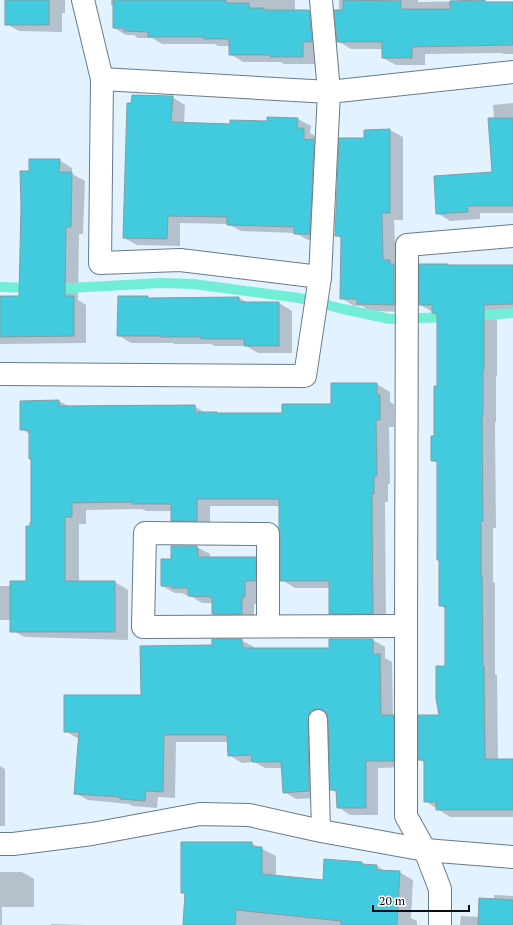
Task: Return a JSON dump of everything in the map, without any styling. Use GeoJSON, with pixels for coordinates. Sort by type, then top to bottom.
{"type":"FeatureCollection","features":[{"type":"Feature","properties":{"kind":"street"},"geometry":{"type":"LineString","coordinates":[[83,0],[102,79],[100,263],[180,260],[320,277]]}},
{"type":"Feature","properties":{"kind":"street"},"geometry":{"type":"LineString","coordinates":[[0,374],[305,376],[320,277],[329,92],[321,0]]}},
{"type":"Feature","properties":{"kind":"street"},"geometry":{"type":"LineString","coordinates":[[102,79],[329,92],[513,72]]}},
{"type":"Feature","properties":{"kind":"street"},"geometry":{"type":"LineString","coordinates":[[440,925],[440,889],[425,850],[406,816],[407,245],[513,236]]}},
{"type":"Feature","properties":{"kind":"street"},"geometry":{"type":"LineString","coordinates":[[268,626],[268,534],[145,533],[144,627],[406,626]]}},
{"type":"Feature","properties":{"kind":"street"},"geometry":{"type":"LineString","coordinates":[[0,844],[13,844],[92,834],[200,814],[249,815],[321,831],[425,850],[513,857]]}},
{"type":"Feature","properties":{"kind":"lane"},"geometry":{"type":"LineString","coordinates":[[318,719],[321,831]]}},
{"type":"Feature","properties":{"kind":"building"},"geometry":{"type":"Polygon","coordinates":[[[5,0],[49,0],[49,25],[5,25],[5,0]]]}},
{"type":"Feature","properties":{"kind":"building"},"geometry":{"type":"Polygon","coordinates":[[[113,0],[226,0],[226,3],[249,3],[249,8],[264,8],[264,10],[309,10],[312,42],[303,42],[303,57],[229,55],[229,39],[204,39],[204,37],[148,37],[148,32],[124,31],[124,28],[113,28],[113,0]]]}},
{"type":"Feature","properties":{"kind":"building"},"geometry":{"type":"Polygon","coordinates":[[[343,0],[401,1],[401,9],[450,9],[450,1],[485,0],[485,2],[513,2],[513,45],[412,47],[412,58],[382,58],[382,42],[337,42],[334,10],[343,10],[343,0]]]}},
{"type":"Feature","properties":{"kind":"building"},"geometry":{"type":"Polygon","coordinates":[[[132,95],[173,96],[171,122],[230,124],[230,120],[267,121],[267,117],[298,118],[297,128],[304,128],[304,140],[314,139],[310,234],[294,234],[294,227],[227,225],[227,217],[168,216],[167,239],[123,238],[127,103],[131,103],[132,95]]]}},
{"type":"Feature","properties":{"kind":"building"},"geometry":{"type":"Polygon","coordinates":[[[488,118],[513,118],[513,206],[467,206],[468,212],[436,214],[434,176],[492,172],[488,118]]]}},
{"type":"Feature","properties":{"kind":"building"},"geometry":{"type":"Polygon","coordinates":[[[390,129],[390,213],[382,213],[383,260],[390,260],[390,264],[394,264],[394,305],[357,304],[357,299],[340,299],[341,236],[335,236],[339,138],[364,138],[364,130],[390,129]]]}},
{"type":"Feature","properties":{"kind":"building"},"geometry":{"type":"Polygon","coordinates":[[[29,159],[60,159],[59,172],[72,172],[71,227],[66,227],[65,296],[74,296],[74,336],[0,337],[0,296],[19,296],[21,206],[20,171],[29,171],[29,159]]]}},
{"type":"Feature","properties":{"kind":"building"},"geometry":{"type":"Polygon","coordinates":[[[419,264],[513,265],[513,304],[484,305],[482,415],[483,521],[481,521],[481,575],[485,759],[513,759],[513,810],[436,810],[436,802],[424,802],[424,760],[418,760],[418,715],[439,715],[436,699],[436,666],[445,666],[445,606],[439,606],[439,560],[437,560],[437,461],[431,461],[431,436],[434,436],[434,386],[437,386],[437,314],[432,313],[432,305],[419,305],[419,264]]]}},
{"type":"Feature","properties":{"kind":"building"},"geometry":{"type":"Polygon","coordinates":[[[118,296],[148,296],[148,298],[239,297],[239,302],[279,302],[279,346],[244,346],[244,339],[117,336],[118,296]]]}},
{"type":"Feature","properties":{"kind":"building"},"geometry":{"type":"Polygon","coordinates":[[[331,383],[377,383],[377,395],[380,395],[380,420],[376,420],[377,476],[374,476],[374,494],[372,494],[373,614],[329,614],[329,581],[280,581],[279,499],[197,499],[197,521],[171,521],[171,504],[132,504],[132,502],[72,503],[72,517],[65,517],[65,581],[115,581],[115,632],[10,632],[10,581],[26,581],[26,526],[30,526],[31,522],[31,459],[29,459],[29,430],[20,430],[20,401],[59,400],[59,406],[195,405],[195,412],[282,413],[282,404],[331,404],[331,383]]]}},
{"type":"Feature","properties":{"kind":"building"},"geometry":{"type":"Polygon","coordinates":[[[171,546],[197,546],[198,557],[256,557],[256,581],[245,581],[245,597],[242,597],[242,614],[212,614],[212,597],[188,596],[188,588],[161,586],[161,559],[171,559],[171,546]]]}},
{"type":"Feature","properties":{"kind":"building"},"geometry":{"type":"Polygon","coordinates":[[[212,639],[242,639],[243,648],[329,648],[329,639],[373,639],[373,654],[380,654],[381,715],[394,715],[394,761],[366,761],[366,808],[337,808],[336,790],[330,790],[328,718],[327,713],[318,709],[312,710],[308,719],[309,791],[283,793],[281,762],[252,762],[251,755],[228,756],[227,735],[164,735],[163,792],[146,791],[145,801],[120,799],[120,797],[74,794],[79,732],[64,732],[64,695],[141,695],[140,646],[212,645],[212,639]]]}},
{"type":"Feature","properties":{"kind":"building"},"geometry":{"type":"Polygon","coordinates":[[[181,842],[252,842],[252,847],[262,847],[262,874],[323,880],[324,859],[362,862],[362,864],[377,865],[376,870],[400,871],[397,925],[341,925],[341,921],[236,910],[235,925],[183,925],[185,893],[181,893],[181,842]]]}},
{"type":"Feature","properties":{"kind":"building"},"geometry":{"type":"Polygon","coordinates":[[[479,898],[513,900],[513,925],[478,925],[479,898]]]}},
{"type":"Feature","properties":{"kind":"waterway"},"geometry":{"type":"LineString","coordinates":[[52,289],[161,283],[193,284],[299,298],[390,319],[450,317]]}},
{"type":"Feature","properties":{"kind":"waterway"},"geometry":{"type":"LineString","coordinates":[[0,287],[32,288]]}},
{"type":"Feature","properties":{"kind":"waterway"},"geometry":{"type":"LineString","coordinates":[[470,316],[513,313]]}}]}
